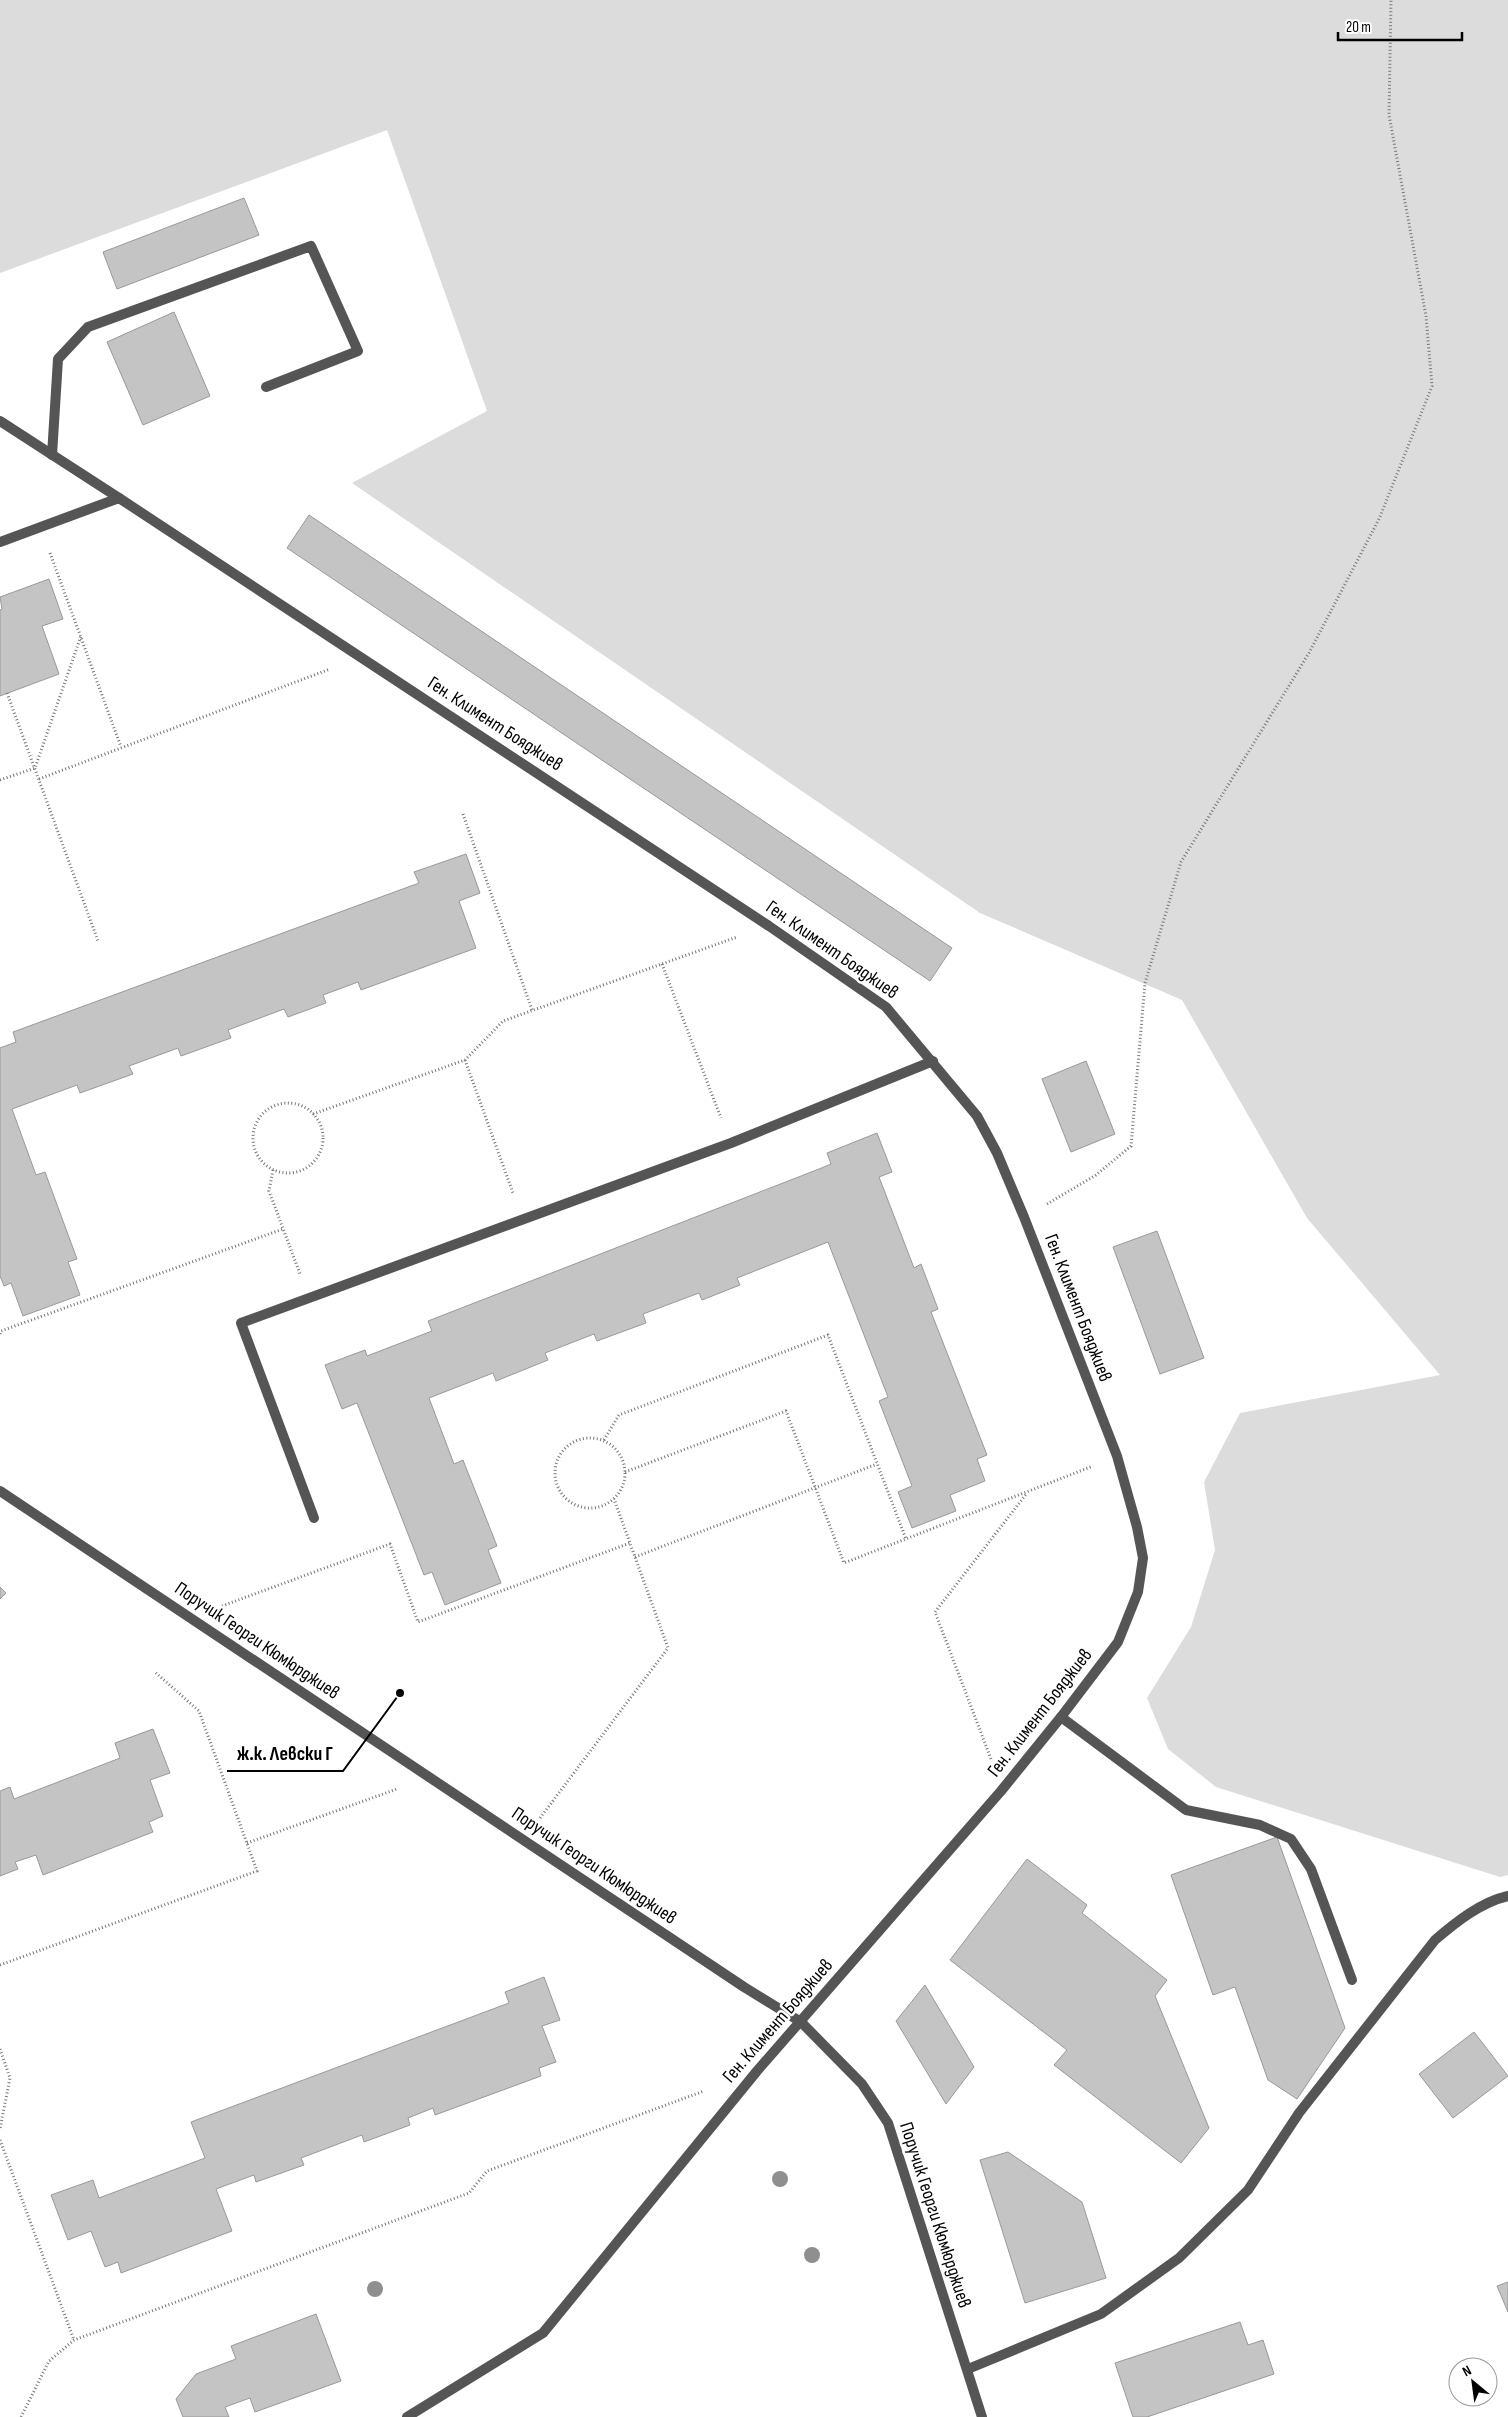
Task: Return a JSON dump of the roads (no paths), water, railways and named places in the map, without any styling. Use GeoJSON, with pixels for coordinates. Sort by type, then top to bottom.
{"type":"FeatureCollection","features":[{"type":"Feature","properties":{"kind":"street"},"geometry":{"type":"LineString","coordinates":[[52,455],[58,359],[88,327],[312,246],[358,351],[266,386]]}},
{"type":"Feature","properties":{"kind":"street","name":"Ген. Климент Бояджиев"},"geometry":{"type":"LineString","coordinates":[[0,421],[770,926],[886,1007],[933,1060],[977,1116],[997,1153],[1024,1217],[1117,1456],[1137,1527],[1143,1558],[1138,1592],[1118,1642],[1001,1791],[757,2071],[543,2333],[407,2417]]}},
{"type":"Feature","properties":{"kind":"street"},"geometry":{"type":"LineString","coordinates":[[0,542],[119,498]]}},
{"type":"Feature","properties":{"kind":"street"},"geometry":{"type":"LineString","coordinates":[[314,1518],[241,1323],[731,1143],[933,1060]]}},
{"type":"Feature","properties":{"kind":"street","name":"Поручик Георги Кюмюрджиев"},"geometry":{"type":"LineString","coordinates":[[0,1491],[744,1988],[801,2022],[862,2084],[888,2123],[982,2417]]}},
{"type":"Feature","properties":{"kind":"street"},"geometry":{"type":"LineString","coordinates":[[1061,1716],[1186,1810],[1260,1825],[1291,1839],[1311,1869],[1352,1980]]}},
{"type":"Feature","properties":{"kind":"street"},"geometry":{"type":"LineString","coordinates":[[968,2369],[1101,2314],[1179,2258],[1248,2190],[1299,2114],[1435,1940],[1458,1920],[1499,1898],[1508,1896]]}},
{"type":"Feature","properties":{"kind":"place","name":"ж.к. Левски Г"},"geometry":{"type":"Point","coordinates":[400,1693]}}]}
